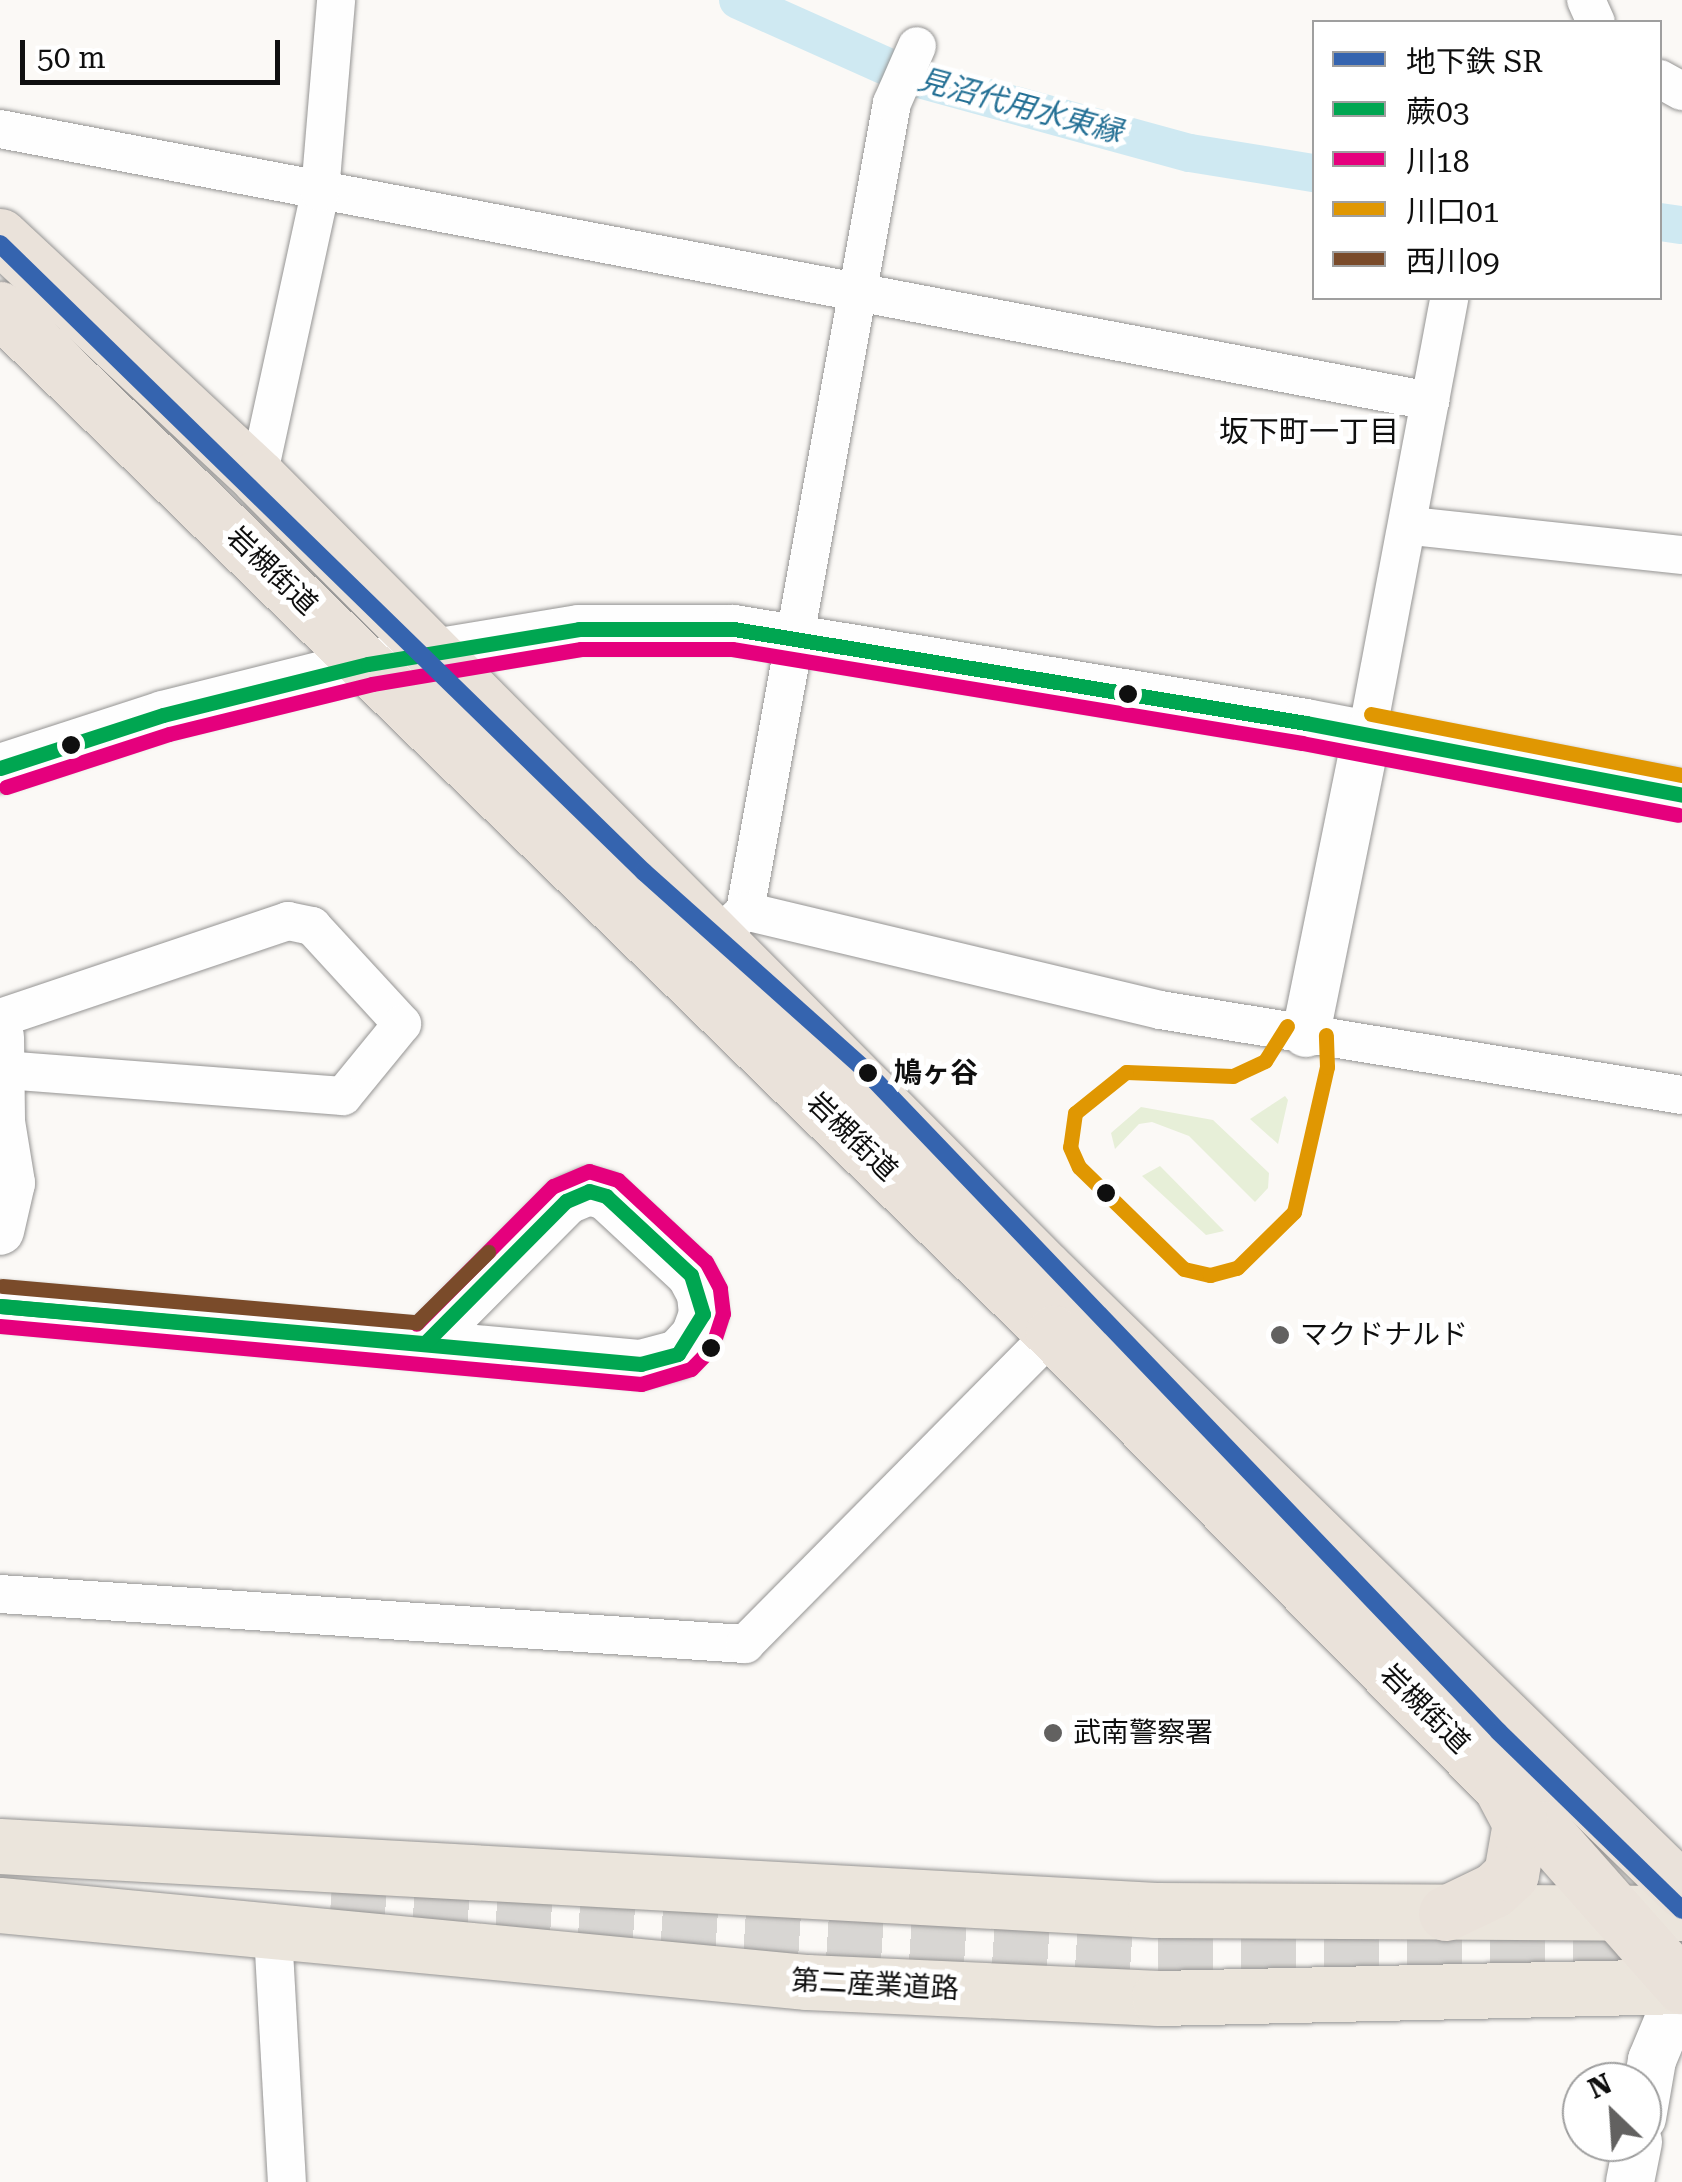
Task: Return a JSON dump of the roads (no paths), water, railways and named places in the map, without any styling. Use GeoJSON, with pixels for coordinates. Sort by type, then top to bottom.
{"type":"FeatureCollection","features":[{"type":"Feature","properties":{"kind":"highway","name":"岩槻街道"},"geometry":{"type":"LineString","coordinates":[[0,236],[258,477],[433,653],[730,925],[1067,1319],[1618,1913],[1682,1987]]}},
{"type":"Feature","properties":{"kind":"highway","name":"岩槻街道"},"geometry":{"type":"LineString","coordinates":[[0,309],[368,664],[1682,1890]]}},
{"type":"Feature","properties":{"kind":"highway"},"geometry":{"type":"LineString","coordinates":[[1446,1912],[1494,1890],[1511,1874],[1520,1824],[1498,1784]]}},
{"type":"Feature","properties":{"kind":"main road","name":"第二産業道路"},"geometry":{"type":"LineString","coordinates":[[0,1846],[1155,1910],[1682,1913]]}},
{"type":"Feature","properties":{"kind":"main road","name":"第二産業道路"},"geometry":{"type":"LineString","coordinates":[[70,1913],[331,1897],[75,1850]]}},
{"type":"Feature","properties":{"kind":"main road","name":"第二産業道路"},"geometry":{"type":"LineString","coordinates":[[0,1905],[806,1982],[1159,1998],[1682,1987]]}},
{"type":"Feature","properties":{"kind":"street"},"geometry":{"type":"LineString","coordinates":[[258,477],[320,192],[336,0]]}},
{"type":"Feature","properties":{"kind":"street"},"geometry":{"type":"LineString","coordinates":[[917,46],[892,103],[793,634],[730,925],[1160,1010],[1682,1095]]}},
{"type":"Feature","properties":{"kind":"street"},"geometry":{"type":"LineString","coordinates":[[0,129],[1430,401]]}},
{"type":"Feature","properties":{"kind":"street"},"geometry":{"type":"LineString","coordinates":[[1306,1033],[1411,526],[1449,300]]}},
{"type":"Feature","properties":{"kind":"street"},"geometry":{"type":"LineString","coordinates":[[1411,526],[1682,555]]}},
{"type":"Feature","properties":{"kind":"street"},"geometry":{"type":"LineString","coordinates":[[0,768],[163,715],[368,664],[579,630],[793,634],[1367,734],[1682,795]]}},
{"type":"Feature","properties":{"kind":"street"},"geometry":{"type":"LineString","coordinates":[[0,1018],[288,922],[312,926],[402,1024],[343,1096],[2,1054],[1,1122],[11,1183],[0,1231]]}},
{"type":"Feature","properties":{"kind":"street"},"geometry":{"type":"LineString","coordinates":[[0,1306],[425,1343],[660,1362],[694,1336],[703,1314],[701,1294],[691,1275],[606,1196],[589,1192],[566,1201],[425,1343]]}},
{"type":"Feature","properties":{"kind":"street"},"geometry":{"type":"LineString","coordinates":[[0,1594],[745,1644],[1067,1319]]}},
{"type":"Feature","properties":{"kind":"street"},"geometry":{"type":"LineString","coordinates":[[274,1933],[287,2182]]}},
{"type":"Feature","properties":{"kind":"street"},"geometry":{"type":"LineString","coordinates":[[1652,2062],[1682,1987]]}},
{"type":"Feature","properties":{"kind":"waterway","name":"見沼代用水東縁"},"geometry":{"type":"LineString","coordinates":[[738,0],[908,76],[1190,153],[1312,173]]}},
{"type":"Feature","properties":{"kind":"waterway","name":"見沼代用水東縁"},"geometry":{"type":"LineString","coordinates":[[1662,222],[1682,225]]}},
{"type":"Feature","properties":{"kind":"tunnel"},"geometry":{"type":"LineString","coordinates":[[331,1897],[1158,1952],[1682,1950]]}},
{"type":"Feature","properties":{"kind":"metro line","name":"SR"},"geometry":{"type":"LineString","coordinates":[[0,244],[644,872],[863,1068],[1499,1732],[1682,1910]]}},
{"type":"Feature","properties":{"kind":"place","name":"鳩ヶ谷"},"geometry":{"type":"Point","coordinates":[868,1073]}},
{"type":"Feature","properties":{"kind":"place","name":"マクドナルド"},"geometry":{"type":"Point","coordinates":[1280,1335]}},
{"type":"Feature","properties":{"kind":"place","name":"武南警察署"},"geometry":{"type":"Point","coordinates":[1053,1733]}},
{"type":"Feature","properties":{"kind":"district","name":"坂下町一丁目"},"geometry":{"type":"Point","coordinates":[1309,432]}}]}
